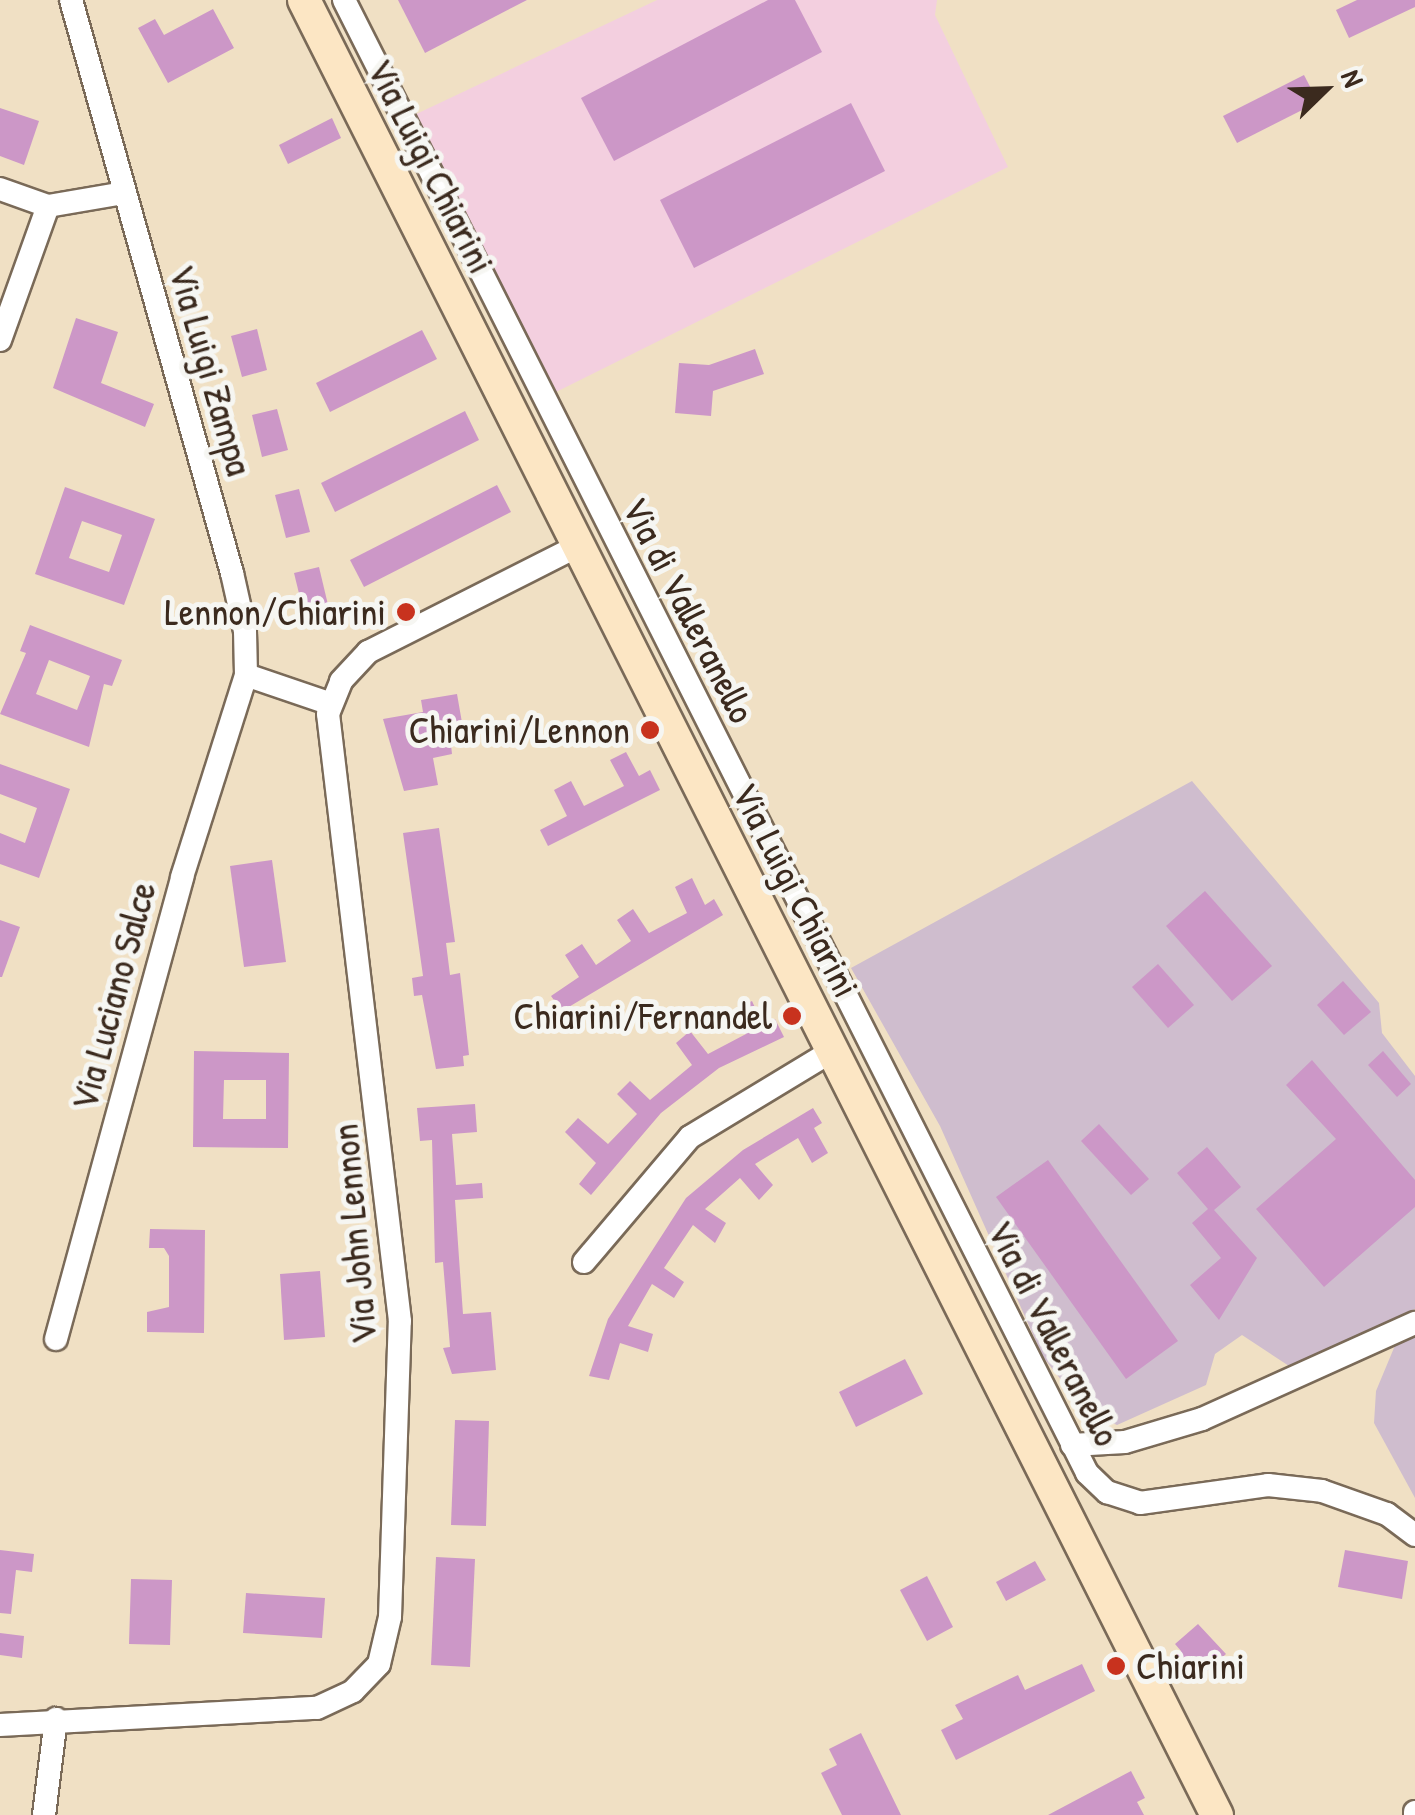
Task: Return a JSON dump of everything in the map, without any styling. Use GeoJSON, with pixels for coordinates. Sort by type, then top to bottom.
{"type":"FeatureCollection","features":[{"type":"Feature","properties":{"kind":"street","name":"Via Luigi Zampa"},"geometry":{"type":"LineString","coordinates":[[71,0],[240,606],[246,675]]}},
{"type":"Feature","properties":{"kind":"street","name":"Via Luigi Chiarini"},"geometry":{"type":"LineString","coordinates":[[304,0],[1217,1815]]}},
{"type":"Feature","properties":{"kind":"street","name":"Via di Valleranello"},"geometry":{"type":"LineString","coordinates":[[344,0],[1072,1445],[1096,1483],[1126,1500],[1300,1486],[1387,1514],[1415,1535]]}},
{"type":"Feature","properties":{"kind":"street"},"geometry":{"type":"LineString","coordinates":[[0,190],[48,206],[124,193]]}},
{"type":"Feature","properties":{"kind":"street"},"geometry":{"type":"LineString","coordinates":[[0,340],[48,206]]}},
{"type":"Feature","properties":{"kind":"street"},"geometry":{"type":"LineString","coordinates":[[246,675],[330,704],[350,668],[377,646],[578,546]]}},
{"type":"Feature","properties":{"kind":"street","name":"Via Luciano Salce"},"geometry":{"type":"LineString","coordinates":[[56,1339],[182,876],[246,675]]}},
{"type":"Feature","properties":{"kind":"street","name":"Via John Lennon"},"geometry":{"type":"LineString","coordinates":[[0,1726],[56,1719],[317,1708],[368,1678],[386,1648],[400,1416],[399,1310],[329,743],[330,704]]}},
{"type":"Feature","properties":{"kind":"street"},"geometry":{"type":"LineString","coordinates":[[584,1262],[690,1137],[832,1050]]}},
{"type":"Feature","properties":{"kind":"street"},"geometry":{"type":"LineString","coordinates":[[1072,1445],[1125,1442],[1202,1419],[1415,1323]]}},
{"type":"Feature","properties":{"kind":"street"},"geometry":{"type":"LineString","coordinates":[[44,1815],[56,1719]]}},
{"type":"Feature","properties":{"kind":"shaded area"},"geometry":{"type":"Polygon","coordinates":[[[657,0],[937,0],[935,15],[1008,167],[556,392],[410,117],[657,0]]]}},
{"type":"Feature","properties":{"kind":"shaded area"},"geometry":{"type":"Polygon","coordinates":[[[1192,781],[1379,1003],[1382,1033],[1415,1076],[1415,1309],[1289,1366],[1242,1335],[1215,1354],[1206,1385],[1117,1425],[1085,1410],[1043,1357],[940,1126],[851,968],[1192,781]]]}},
{"type":"Feature","properties":{"kind":"shaded area"},"geometry":{"type":"Polygon","coordinates":[[[1415,1336],[1415,1498],[1374,1423],[1376,1391],[1396,1343],[1415,1336]]]}},
{"type":"Feature","properties":{"kind":"building"},"geometry":{"type":"Polygon","coordinates":[[[398,0],[527,0],[425,53],[398,0]]]}},
{"type":"Feature","properties":{"kind":"building"},"geometry":{"type":"Polygon","coordinates":[[[768,0],[795,0],[822,52],[614,161],[581,98],[768,0]]]}},
{"type":"Feature","properties":{"kind":"building"},"geometry":{"type":"Polygon","coordinates":[[[1357,0],[1415,0],[1415,7],[1349,38],[1336,10],[1357,0]]]}},
{"type":"Feature","properties":{"kind":"building"},"geometry":{"type":"Polygon","coordinates":[[[213,9],[234,48],[168,83],[138,28],[155,19],[164,35],[213,9]]]}},
{"type":"Feature","properties":{"kind":"building"},"geometry":{"type":"Polygon","coordinates":[[[1304,75],[1318,102],[1237,143],[1223,116],[1304,75]]]}},
{"type":"Feature","properties":{"kind":"building"},"geometry":{"type":"Polygon","coordinates":[[[851,103],[885,171],[694,268],[660,200],[851,103]]]}},
{"type":"Feature","properties":{"kind":"building"},"geometry":{"type":"Polygon","coordinates":[[[0,108],[39,121],[24,165],[0,156],[0,108]]]}},
{"type":"Feature","properties":{"kind":"building"},"geometry":{"type":"Polygon","coordinates":[[[332,118],[341,138],[288,164],[279,145],[332,118]]]}},
{"type":"Feature","properties":{"kind":"building"},"geometry":{"type":"Polygon","coordinates":[[[76,318],[118,332],[101,383],[154,404],[145,427],[53,388],[76,318]]]}},
{"type":"Feature","properties":{"kind":"building"},"geometry":{"type":"Polygon","coordinates":[[[257,329],[267,370],[242,377],[231,336],[257,329]]]}},
{"type":"Feature","properties":{"kind":"building"},"geometry":{"type":"Polygon","coordinates":[[[422,330],[437,359],[330,412],[316,383],[422,330]]]}},
{"type":"Feature","properties":{"kind":"building"},"geometry":{"type":"Polygon","coordinates":[[[755,349],[764,374],[713,391],[711,416],[675,413],[679,363],[709,365],[755,349]]]}},
{"type":"Feature","properties":{"kind":"building"},"geometry":{"type":"Polygon","coordinates":[[[277,409],[288,450],[262,457],[252,415],[277,409]]]}},
{"type":"Feature","properties":{"kind":"building"},"geometry":{"type":"Polygon","coordinates":[[[465,411],[479,440],[335,512],[321,483],[465,411]]]}},
{"type":"Feature","properties":{"kind":"building"},"geometry":{"type":"Polygon","coordinates":[[[497,485],[511,512],[364,587],[350,560],[497,485]]]}},
{"type":"Feature","properties":{"kind":"building"},"geometry":{"type":"Polygon","coordinates":[[[65,487],[155,519],[124,605],[35,574],[65,487]],[[82,521],[69,558],[109,572],[122,535],[82,521]]]}},
{"type":"Feature","properties":{"kind":"building"},"geometry":{"type":"Polygon","coordinates":[[[299,489],[310,532],[286,538],[275,495],[299,489]]]}},
{"type":"Feature","properties":{"kind":"building"},"geometry":{"type":"Polygon","coordinates":[[[319,567],[329,609],[304,614],[294,573],[319,567]]]}},
{"type":"Feature","properties":{"kind":"building"},"geometry":{"type":"Polygon","coordinates":[[[30,625],[122,660],[112,686],[104,684],[89,747],[0,714],[26,653],[20,651],[30,625]],[[49,660],[36,694],[77,710],[90,676],[49,660]]]}},
{"type":"Feature","properties":{"kind":"building"},"geometry":{"type":"Polygon","coordinates":[[[457,694],[464,734],[450,736],[452,754],[433,758],[438,785],[404,791],[383,719],[423,712],[421,700],[457,694]]]}},
{"type":"Feature","properties":{"kind":"building"},"geometry":{"type":"Polygon","coordinates":[[[626,752],[639,776],[650,770],[660,790],[548,846],[540,830],[567,816],[554,790],[571,781],[584,806],[624,786],[610,760],[626,752]]]}},
{"type":"Feature","properties":{"kind":"building"},"geometry":{"type":"Polygon","coordinates":[[[0,764],[70,789],[39,878],[0,864],[0,833],[25,843],[37,808],[0,794],[0,764]]]}},
{"type":"Feature","properties":{"kind":"building"},"geometry":{"type":"Polygon","coordinates":[[[439,828],[455,942],[446,943],[450,975],[460,973],[469,1055],[463,1056],[464,1066],[436,1069],[422,995],[414,996],[412,978],[423,976],[403,833],[439,828]]]}},
{"type":"Feature","properties":{"kind":"building"},"geometry":{"type":"Polygon","coordinates":[[[272,860],[286,962],[244,967],[230,866],[272,860]]]}},
{"type":"Feature","properties":{"kind":"building"},"geometry":{"type":"Polygon","coordinates":[[[692,878],[705,905],[714,899],[723,915],[562,1011],[551,996],[579,977],[565,955],[582,944],[596,965],[631,941],[617,920],[633,909],[649,933],[687,913],[675,887],[692,878]]]}},
{"type":"Feature","properties":{"kind":"building"},"geometry":{"type":"Polygon","coordinates":[[[1205,891],[1272,966],[1232,1001],[1166,926],[1205,891]]]}},
{"type":"Feature","properties":{"kind":"building"},"geometry":{"type":"Polygon","coordinates":[[[0,920],[20,927],[2,977],[0,977],[0,920]]]}},
{"type":"Feature","properties":{"kind":"building"},"geometry":{"type":"Polygon","coordinates":[[[1158,964],[1194,1005],[1168,1028],[1132,987],[1158,964]]]}},
{"type":"Feature","properties":{"kind":"building"},"geometry":{"type":"Polygon","coordinates":[[[1343,981],[1371,1012],[1344,1035],[1317,1005],[1343,981]]]}},
{"type":"Feature","properties":{"kind":"building"},"geometry":{"type":"Polygon","coordinates":[[[752,1001],[763,1025],[775,1019],[784,1037],[719,1068],[661,1113],[591,1195],[579,1184],[596,1163],[565,1132],[578,1118],[608,1144],[637,1114],[617,1094],[630,1081],[650,1100],[692,1065],[676,1043],[690,1031],[708,1054],[746,1034],[735,1009],[752,1001]]]}},
{"type":"Feature","properties":{"kind":"building"},"geometry":{"type":"Polygon","coordinates":[[[194,1051],[289,1053],[288,1148],[193,1147],[194,1051]],[[224,1080],[223,1119],[266,1119],[266,1080],[224,1080]]]}},
{"type":"Feature","properties":{"kind":"building"},"geometry":{"type":"Polygon","coordinates":[[[1383,1051],[1411,1084],[1397,1097],[1368,1065],[1383,1051]]]}},
{"type":"Feature","properties":{"kind":"building"},"geometry":{"type":"Polygon","coordinates":[[[1312,1060],[1415,1180],[1415,1207],[1324,1287],[1256,1209],[1336,1139],[1286,1085],[1312,1060]]]}},
{"type":"Feature","properties":{"kind":"building"},"geometry":{"type":"Polygon","coordinates":[[[475,1104],[477,1132],[452,1134],[456,1185],[482,1183],[483,1198],[455,1200],[463,1314],[491,1312],[496,1370],[452,1374],[443,1348],[450,1347],[443,1262],[435,1263],[432,1140],[420,1141],[417,1108],[475,1104]]]}},
{"type":"Feature","properties":{"kind":"building"},"geometry":{"type":"Polygon","coordinates":[[[813,1108],[822,1123],[814,1128],[828,1153],[812,1163],[798,1138],[755,1164],[773,1185],[759,1200],[740,1178],[705,1209],[726,1223],[715,1243],[693,1225],[664,1268],[684,1282],[674,1298],[652,1284],[628,1326],[653,1334],[648,1352],[620,1343],[609,1380],[589,1376],[608,1319],[686,1198],[743,1150],[813,1108]]]}},
{"type":"Feature","properties":{"kind":"building"},"geometry":{"type":"Polygon","coordinates":[[[1099,1124],[1149,1179],[1131,1195],[1081,1141],[1099,1124]]]}},
{"type":"Feature","properties":{"kind":"building"},"geometry":{"type":"Polygon","coordinates":[[[1207,1147],[1241,1187],[1214,1210],[1257,1258],[1219,1320],[1190,1285],[1221,1258],[1192,1223],[1208,1209],[1177,1173],[1207,1147]]]}},
{"type":"Feature","properties":{"kind":"building"},"geometry":{"type":"Polygon","coordinates":[[[1048,1160],[1178,1341],[1126,1379],[996,1197],[1048,1160]]]}},
{"type":"Feature","properties":{"kind":"building"},"geometry":{"type":"Polygon","coordinates":[[[150,1229],[205,1230],[204,1333],[147,1332],[147,1312],[169,1307],[169,1256],[164,1248],[149,1248],[150,1229]]]}},
{"type":"Feature","properties":{"kind":"building"},"geometry":{"type":"Polygon","coordinates":[[[320,1271],[325,1337],[284,1340],[280,1274],[320,1271]]]}},
{"type":"Feature","properties":{"kind":"building"},"geometry":{"type":"Polygon","coordinates":[[[905,1359],[923,1394],[856,1427],[839,1392],[905,1359]]]}},
{"type":"Feature","properties":{"kind":"building"},"geometry":{"type":"Polygon","coordinates":[[[455,1420],[489,1421],[486,1526],[451,1525],[455,1420]]]}},
{"type":"Feature","properties":{"kind":"building"},"geometry":{"type":"Polygon","coordinates":[[[0,1550],[34,1554],[32,1572],[16,1570],[11,1614],[0,1613],[0,1550]]]}},
{"type":"Feature","properties":{"kind":"building"},"geometry":{"type":"Polygon","coordinates":[[[1345,1550],[1408,1561],[1402,1599],[1338,1587],[1345,1550]]]}},
{"type":"Feature","properties":{"kind":"building"},"geometry":{"type":"Polygon","coordinates":[[[436,1557],[475,1559],[470,1667],[431,1665],[436,1557]]]}},
{"type":"Feature","properties":{"kind":"building"},"geometry":{"type":"Polygon","coordinates":[[[1035,1561],[1046,1580],[1006,1601],[996,1582],[1035,1561]]]}},
{"type":"Feature","properties":{"kind":"building"},"geometry":{"type":"Polygon","coordinates":[[[927,1576],[953,1627],[927,1641],[900,1590],[927,1576]]]}},
{"type":"Feature","properties":{"kind":"building"},"geometry":{"type":"Polygon","coordinates":[[[131,1579],[172,1580],[170,1645],[129,1644],[131,1579]]]}},
{"type":"Feature","properties":{"kind":"building"},"geometry":{"type":"Polygon","coordinates":[[[246,1593],[325,1598],[322,1638],[243,1633],[246,1593]]]}},
{"type":"Feature","properties":{"kind":"building"},"geometry":{"type":"Polygon","coordinates":[[[1198,1624],[1226,1654],[1195,1682],[1173,1658],[1181,1651],[1175,1644],[1198,1624]]]}},
{"type":"Feature","properties":{"kind":"building"},"geometry":{"type":"Polygon","coordinates":[[[0,1633],[24,1636],[22,1658],[0,1655],[0,1633]]]}},
{"type":"Feature","properties":{"kind":"building"},"geometry":{"type":"Polygon","coordinates":[[[1082,1664],[1095,1691],[956,1760],[941,1730],[963,1719],[955,1705],[1018,1675],[1025,1690],[1082,1664]]]}},
{"type":"Feature","properties":{"kind":"building"},"geometry":{"type":"Polygon","coordinates":[[[861,1733],[901,1815],[842,1815],[821,1773],[837,1765],[829,1749],[861,1733]]]}},
{"type":"Feature","properties":{"kind":"building"},"geometry":{"type":"Polygon","coordinates":[[[1131,1771],[1145,1798],[1137,1802],[1144,1815],[1048,1815],[1131,1771]]]}},
{"type":"Feature","properties":{"kind":"place","name":"Lennon/Chiarini"},"geometry":{"type":"Point","coordinates":[406,612]}},
{"type":"Feature","properties":{"kind":"place","name":"Chiarini/Lennon"},"geometry":{"type":"Point","coordinates":[650,730]}},
{"type":"Feature","properties":{"kind":"place","name":"Chiarini/Fernandel"},"geometry":{"type":"Point","coordinates":[792,1016]}},
{"type":"Feature","properties":{"kind":"place","name":"Chiarini"},"geometry":{"type":"Point","coordinates":[1116,1666]}}]}
